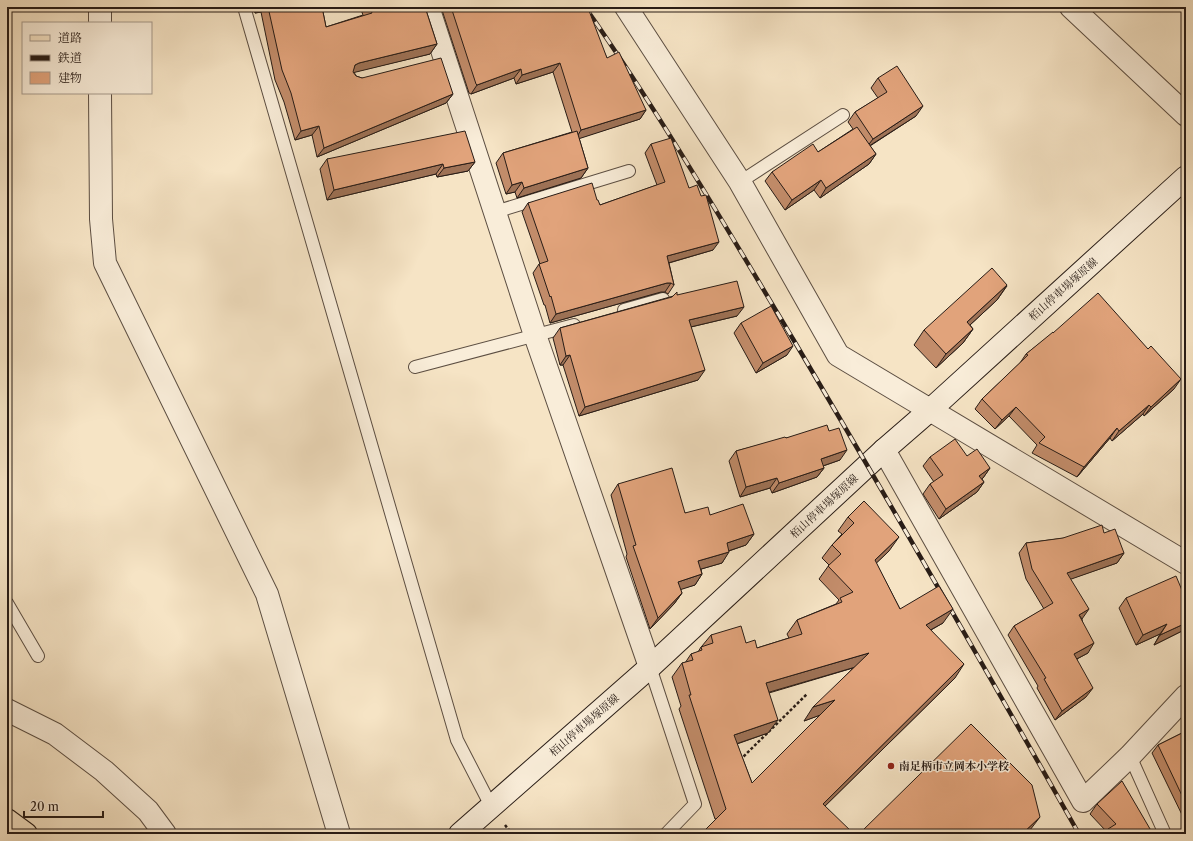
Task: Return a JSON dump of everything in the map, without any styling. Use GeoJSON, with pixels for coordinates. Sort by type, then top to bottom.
{"type":"FeatureCollection","features":[{"type":"Feature","properties":{"kind":"street"},"geometry":{"type":"LineString","coordinates":[[100,7],[100,22]]}},
{"type":"Feature","properties":{"kind":"street"},"geometry":{"type":"LineString","coordinates":[[428,7],[441,59],[495,212],[650,667]]}},
{"type":"Feature","properties":{"kind":"street"},"geometry":{"type":"LineString","coordinates":[[626,7],[740,182],[838,355],[929,411],[1186,563]]}},
{"type":"Feature","properties":{"kind":"street"},"geometry":{"type":"LineString","coordinates":[[1071,7],[1186,115]]}},
{"type":"Feature","properties":{"kind":"street"},"geometry":{"type":"LineString","coordinates":[[100,94],[100,219],[105,264],[267,594],[340,834]]}},
{"type":"Feature","properties":{"kind":"street","name":"栢山停車場塚原線"},"geometry":{"type":"LineString","coordinates":[[460,834],[490,806],[650,667],[884,450],[929,411],[1186,177]]}},
{"type":"Feature","properties":{"kind":"street"},"geometry":{"type":"LineString","coordinates":[[884,450],[1083,801],[1130,756],[1186,696]]}},
{"type":"Feature","properties":{"kind":"street"},"geometry":{"type":"LineString","coordinates":[[7,710],[55,734],[104,770],[148,811],[165,834]]}},
{"type":"Feature","properties":{"kind":"lane"},"geometry":{"type":"LineString","coordinates":[[244,7],[457,740],[490,806]]}},
{"type":"Feature","properties":{"kind":"lane"},"geometry":{"type":"LineString","coordinates":[[740,182],[843,115]]}},
{"type":"Feature","properties":{"kind":"lane"},"geometry":{"type":"LineString","coordinates":[[495,212],[629,171]]}},
{"type":"Feature","properties":{"kind":"lane"},"geometry":{"type":"LineString","coordinates":[[611,314],[663,299]]}},
{"type":"Feature","properties":{"kind":"lane"},"geometry":{"type":"LineString","coordinates":[[415,367],[588,320]]}},
{"type":"Feature","properties":{"kind":"lane"},"geometry":{"type":"LineString","coordinates":[[7,603],[38,656]]}},
{"type":"Feature","properties":{"kind":"lane"},"geometry":{"type":"LineString","coordinates":[[650,667],[695,804],[666,834]]}},
{"type":"Feature","properties":{"kind":"lane"},"geometry":{"type":"LineString","coordinates":[[1130,756],[1165,834]]}},
{"type":"Feature","properties":{"kind":"path"},"geometry":{"type":"LineString","coordinates":[[740,760],[807,694]]}},
{"type":"Feature","properties":{"kind":"building"},"geometry":{"type":"Polygon","coordinates":[[[268,7],[322,7],[326,27],[372,13],[370,7],[425,7],[437,44],[359,63],[355,65],[353,72],[356,76],[362,78],[441,58],[453,94],[324,148],[319,126],[301,131],[291,93],[282,70],[268,7]]]}},
{"type":"Feature","properties":{"kind":"building"},"geometry":{"type":"Polygon","coordinates":[[[451,7],[582,7],[583,10],[588,8],[607,58],[619,52],[646,110],[581,130],[560,63],[522,75],[521,69],[477,85],[451,7]]]}},
{"type":"Feature","properties":{"kind":"building"},"geometry":{"type":"Polygon","coordinates":[[[897,66],[923,106],[873,139],[855,112],[887,92],[878,78],[897,66]]]}},
{"type":"Feature","properties":{"kind":"building"},"geometry":{"type":"Polygon","coordinates":[[[857,127],[876,154],[826,188],[821,180],[792,200],[772,172],[813,144],[818,152],[857,127]]]}},
{"type":"Feature","properties":{"kind":"building"},"geometry":{"type":"Polygon","coordinates":[[[465,131],[475,162],[444,168],[443,164],[334,190],[327,159],[465,131]]]}},
{"type":"Feature","properties":{"kind":"building"},"geometry":{"type":"Polygon","coordinates":[[[577,131],[588,168],[524,188],[522,182],[512,185],[503,153],[577,131]]]}},
{"type":"Feature","properties":{"kind":"building"},"geometry":{"type":"Polygon","coordinates":[[[671,138],[689,188],[697,185],[701,196],[706,195],[719,242],[667,256],[674,285],[667,283],[556,314],[539,264],[548,261],[528,203],[592,183],[600,205],[665,182],[651,144],[671,138]]]}},
{"type":"Feature","properties":{"kind":"building"},"geometry":{"type":"Polygon","coordinates":[[[992,268],[1007,285],[967,322],[973,329],[946,354],[924,330],[992,268]]]}},
{"type":"Feature","properties":{"kind":"building"},"geometry":{"type":"Polygon","coordinates":[[[737,281],[744,307],[689,320],[705,370],[585,407],[570,355],[566,356],[560,328],[672,297],[677,292],[677,295],[737,281]]]}},
{"type":"Feature","properties":{"kind":"building"},"geometry":{"type":"Polygon","coordinates":[[[1098,293],[1148,349],[1151,346],[1181,379],[1151,407],[1149,405],[1119,431],[1117,428],[1084,467],[1039,443],[1045,437],[1016,407],[1002,420],[982,399],[1028,355],[1026,354],[1053,333],[1098,293]]]}},
{"type":"Feature","properties":{"kind":"building"},"geometry":{"type":"Polygon","coordinates":[[[771,306],[793,346],[763,363],[741,323],[771,306]]]}},
{"type":"Feature","properties":{"kind":"building"},"geometry":{"type":"Polygon","coordinates":[[[827,425],[829,431],[839,428],[847,450],[821,459],[824,468],[779,483],[777,478],[746,487],[736,451],[785,437],[786,438],[827,425]]]}},
{"type":"Feature","properties":{"kind":"building"},"geometry":{"type":"Polygon","coordinates":[[[955,439],[967,456],[977,449],[990,468],[979,476],[984,482],[946,509],[930,484],[943,475],[930,457],[955,439]]]}},
{"type":"Feature","properties":{"kind":"building"},"geometry":{"type":"Polygon","coordinates":[[[672,468],[685,513],[708,507],[710,515],[743,504],[754,534],[727,543],[729,552],[698,561],[702,574],[678,582],[682,593],[658,618],[633,546],[636,545],[618,484],[672,468]]]}},
{"type":"Feature","properties":{"kind":"building"},"geometry":{"type":"Polygon","coordinates":[[[864,501],[899,537],[875,560],[900,609],[939,586],[953,609],[926,625],[964,664],[823,804],[854,834],[701,834],[726,809],[689,695],[691,695],[682,663],[693,660],[691,654],[702,650],[701,647],[713,643],[711,635],[741,626],[746,643],[755,640],[757,648],[802,634],[797,620],[842,602],[840,598],[853,592],[828,566],[841,554],[832,545],[854,523],[848,517],[864,501]],[[869,653],[766,683],[778,720],[734,735],[752,783],[835,700],[813,707],[869,653]]]}},
{"type":"Feature","properties":{"kind":"building"},"geometry":{"type":"Polygon","coordinates":[[[1102,525],[1104,533],[1115,529],[1124,553],[1067,573],[1089,609],[1079,615],[1094,643],[1074,654],[1093,688],[1062,711],[1044,679],[1046,678],[1014,626],[1053,603],[1032,569],[1026,543],[1063,538],[1102,525]]]}},
{"type":"Feature","properties":{"kind":"building"},"geometry":{"type":"Polygon","coordinates":[[[1176,576],[1184,595],[1186,592],[1186,623],[1160,635],[1167,624],[1143,635],[1126,598],[1176,576]]]}},
{"type":"Feature","properties":{"kind":"building"},"geometry":{"type":"Polygon","coordinates":[[[971,724],[1032,785],[1040,817],[1022,834],[859,834],[971,724]]]}},
{"type":"Feature","properties":{"kind":"building"},"geometry":{"type":"Polygon","coordinates":[[[1186,731],[1186,804],[1158,745],[1186,731]]]}},
{"type":"Feature","properties":{"kind":"building"},"geometry":{"type":"Polygon","coordinates":[[[1122,781],[1153,834],[1111,834],[1108,829],[1116,824],[1097,804],[1122,781]]]}},
{"type":"Feature","properties":{"kind":"railway"},"geometry":{"type":"LineString","coordinates":[[585,7],[640,88],[718,213],[901,524],[1079,834]]}},
{"type":"Feature","properties":{"kind":"place","name":"南足柄市立岡本小学校"},"geometry":{"type":"Point","coordinates":[891,766]}}]}
